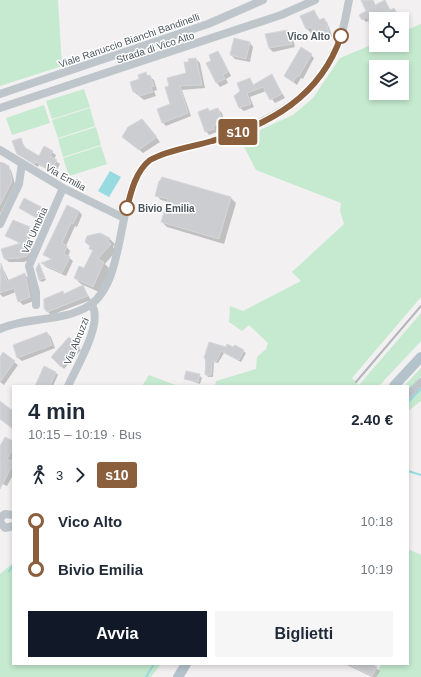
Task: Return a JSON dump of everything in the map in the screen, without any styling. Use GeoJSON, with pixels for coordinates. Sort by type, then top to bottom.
{"type":"FeatureCollection","features":[{"type":"Feature","properties":{"kind":"main road"},"geometry":{"type":"LineString","coordinates":[[395,385],[421,357]]}},
{"type":"Feature","properties":{"kind":"main road"},"geometry":{"type":"LineString","coordinates":[[178,677],[185,665]]}},
{"type":"Feature","properties":{"kind":"street","name":"Viale Ranuccio Bianchi Bandinelli"},"geometry":{"type":"LineString","coordinates":[[0,94],[208,24],[263,0]]}},
{"type":"Feature","properties":{"kind":"street","name":"Strada di Vico Alto"},"geometry":{"type":"LineString","coordinates":[[0,108],[281,15],[316,0]]}},
{"type":"Feature","properties":{"kind":"street"},"geometry":{"type":"LineString","coordinates":[[0,329],[11,324],[61,316],[92,304],[101,292],[107,280],[118,247],[124,218],[135,181],[141,170],[150,160],[218,140],[250,127],[286,109],[304,95],[321,76],[336,50],[343,30],[349,0]]}},
{"type":"Feature","properties":{"kind":"street","name":"Via Emilia"},"geometry":{"type":"LineString","coordinates":[[0,150],[63,188],[124,218]]}},
{"type":"Feature","properties":{"kind":"street"},"geometry":{"type":"LineString","coordinates":[[0,224],[19,184],[22,164]]}},
{"type":"Feature","properties":{"kind":"street","name":"Via Umbria"},"geometry":{"type":"LineString","coordinates":[[36,305],[36,292],[29,266],[63,188]]}},
{"type":"Feature","properties":{"kind":"street","name":"Via Abruzzi"},"geometry":{"type":"LineString","coordinates":[[68,385],[95,323],[96,311],[92,304]]}},
{"type":"Feature","properties":{"kind":"street"},"geometry":{"type":"LineString","coordinates":[[0,335],[24,323]]}},
{"type":"Feature","properties":{"kind":"street"},"geometry":{"type":"LineString","coordinates":[[409,394],[421,382]]}},
{"type":"Feature","properties":{"kind":"street"},"geometry":{"type":"LineString","coordinates":[[12,512],[3,515],[0,522],[5,528],[12,526]]}},
{"type":"Feature","properties":{"kind":"green space"},"geometry":{"type":"Polygon","coordinates":[[[0,0],[58,0],[62,66],[0,86],[0,0]]]}},
{"type":"Feature","properties":{"kind":"green space"},"geometry":{"type":"Polygon","coordinates":[[[421,24],[421,297],[352,378],[359,385],[215,385],[216,381],[256,369],[257,357],[266,349],[268,343],[249,325],[242,331],[229,322],[230,306],[243,311],[301,281],[292,272],[344,224],[340,211],[341,203],[256,170],[240,139],[293,115],[313,98],[340,58],[369,46],[369,52],[409,52],[409,29],[421,24]]]}},
{"type":"Feature","properties":{"kind":"green space"},"geometry":{"type":"Polygon","coordinates":[[[84,89],[90,107],[52,119],[46,101],[84,89]]]}},
{"type":"Feature","properties":{"kind":"green space"},"geometry":{"type":"Polygon","coordinates":[[[44,105],[50,123],[12,135],[6,118],[44,105]]]}},
{"type":"Feature","properties":{"kind":"green space"},"geometry":{"type":"Polygon","coordinates":[[[90,108],[95,126],[58,138],[52,120],[90,108]]]}},
{"type":"Feature","properties":{"kind":"green space"},"geometry":{"type":"Polygon","coordinates":[[[96,127],[101,145],[63,157],[58,139],[96,127]]]}},
{"type":"Feature","properties":{"kind":"green space"},"geometry":{"type":"Polygon","coordinates":[[[101,146],[107,164],[69,176],[63,158],[101,146]]]}},
{"type":"Feature","properties":{"kind":"green space"},"geometry":{"type":"Polygon","coordinates":[[[421,313],[421,341],[380,385],[359,385],[421,313]]]}},
{"type":"Feature","properties":{"kind":"green space"},"geometry":{"type":"Polygon","coordinates":[[[421,368],[421,376],[409,389],[409,385],[405,385],[421,368]]]}},
{"type":"Feature","properties":{"kind":"green space"},"geometry":{"type":"Polygon","coordinates":[[[149,375],[175,385],[143,385],[149,375]]]}},
{"type":"Feature","properties":{"kind":"green space"},"geometry":{"type":"Polygon","coordinates":[[[421,389],[421,401],[409,410],[409,401],[421,389]]]}},
{"type":"Feature","properties":{"kind":"green space"},"geometry":{"type":"Polygon","coordinates":[[[409,549],[421,555],[421,677],[376,677],[381,665],[409,665],[409,549]]]}},
{"type":"Feature","properties":{"kind":"green space"},"geometry":{"type":"Polygon","coordinates":[[[12,564],[12,665],[160,665],[151,677],[0,677],[0,574],[12,564]]]}},
{"type":"Feature","properties":{"kind":"water"},"geometry":{"type":"Polygon","coordinates":[[[110,171],[121,177],[109,197],[98,191],[110,171]]]}},
{"type":"Feature","properties":{"kind":"building"},"geometry":{"type":"Polygon","coordinates":[[[361,0],[373,0],[375,5],[385,0],[390,10],[394,8],[396,12],[369,12],[369,21],[367,17],[362,20],[359,15],[366,11],[361,0]]]}},
{"type":"Feature","properties":{"kind":"building"},"geometry":{"type":"Polygon","coordinates":[[[314,10],[319,20],[324,18],[329,32],[315,36],[311,27],[306,29],[300,16],[314,10]]]}},
{"type":"Feature","properties":{"kind":"building"},"geometry":{"type":"Polygon","coordinates":[[[288,30],[292,44],[269,48],[265,34],[288,30]]]}},
{"type":"Feature","properties":{"kind":"building"},"geometry":{"type":"Polygon","coordinates":[[[234,38],[250,42],[246,59],[230,55],[234,38]]]}},
{"type":"Feature","properties":{"kind":"building"},"geometry":{"type":"Polygon","coordinates":[[[301,47],[312,54],[299,76],[297,76],[293,82],[284,76],[301,47]]]}},
{"type":"Feature","properties":{"kind":"building"},"geometry":{"type":"Polygon","coordinates":[[[218,51],[228,72],[223,75],[225,79],[216,83],[206,63],[211,61],[209,55],[218,51]]]}},
{"type":"Feature","properties":{"kind":"building"},"geometry":{"type":"Polygon","coordinates":[[[196,58],[202,85],[180,86],[188,113],[162,123],[157,109],[170,104],[165,87],[169,86],[167,78],[186,73],[184,62],[189,62],[188,59],[196,58]]]}},
{"type":"Feature","properties":{"kind":"building"},"geometry":{"type":"Polygon","coordinates":[[[146,72],[147,76],[150,75],[154,86],[151,87],[153,92],[139,96],[137,91],[133,92],[130,82],[139,79],[138,75],[146,72]]]}},
{"type":"Feature","properties":{"kind":"building"},"geometry":{"type":"Polygon","coordinates":[[[272,74],[282,94],[270,100],[263,87],[247,93],[251,104],[239,108],[234,96],[240,91],[237,83],[250,78],[253,85],[272,74]]]}},
{"type":"Feature","properties":{"kind":"building"},"geometry":{"type":"Polygon","coordinates":[[[208,108],[209,111],[218,108],[223,122],[213,126],[214,129],[205,132],[198,112],[208,108]]]}},
{"type":"Feature","properties":{"kind":"building"},"geometry":{"type":"Polygon","coordinates":[[[142,119],[157,137],[139,150],[122,137],[128,127],[142,119]]]}},
{"type":"Feature","properties":{"kind":"building"},"geometry":{"type":"Polygon","coordinates":[[[21,138],[24,147],[39,156],[44,146],[53,151],[50,156],[57,160],[51,170],[36,162],[34,164],[17,154],[12,141],[21,138]]]}},
{"type":"Feature","properties":{"kind":"building"},"geometry":{"type":"Polygon","coordinates":[[[2,162],[9,166],[12,181],[0,205],[0,166],[2,162]]]}},
{"type":"Feature","properties":{"kind":"building"},"geometry":{"type":"Polygon","coordinates":[[[162,177],[231,197],[219,239],[161,222],[168,199],[155,196],[159,181],[162,177]]]}},
{"type":"Feature","properties":{"kind":"building"},"geometry":{"type":"Polygon","coordinates":[[[24,198],[47,210],[42,221],[19,208],[24,198]]]}},
{"type":"Feature","properties":{"kind":"building"},"geometry":{"type":"Polygon","coordinates":[[[67,205],[79,211],[73,224],[71,223],[62,243],[67,246],[64,254],[70,257],[62,273],[41,263],[52,259],[43,255],[67,205]]]}},
{"type":"Feature","properties":{"kind":"building"},"geometry":{"type":"Polygon","coordinates":[[[13,220],[30,227],[26,234],[31,247],[29,246],[27,256],[4,259],[1,249],[21,243],[5,236],[13,220]]]}},
{"type":"Feature","properties":{"kind":"building"},"geometry":{"type":"Polygon","coordinates":[[[100,233],[110,238],[108,241],[111,244],[98,259],[104,262],[93,287],[74,278],[79,266],[84,268],[93,250],[89,249],[90,246],[85,242],[87,236],[100,233]]]}},
{"type":"Feature","properties":{"kind":"building"},"geometry":{"type":"Polygon","coordinates":[[[1,263],[7,281],[25,273],[30,297],[18,302],[14,288],[0,293],[1,263]]]}},
{"type":"Feature","properties":{"kind":"building"},"geometry":{"type":"Polygon","coordinates":[[[39,263],[45,278],[39,280],[36,269],[39,263]]]}},
{"type":"Feature","properties":{"kind":"building"},"geometry":{"type":"Polygon","coordinates":[[[83,285],[88,296],[47,312],[44,308],[44,299],[63,291],[64,294],[83,285]]]}},
{"type":"Feature","properties":{"kind":"building"},"geometry":{"type":"Polygon","coordinates":[[[47,332],[52,345],[17,358],[13,345],[47,332]]]}},
{"type":"Feature","properties":{"kind":"building"},"geometry":{"type":"Polygon","coordinates":[[[69,337],[80,347],[61,367],[51,357],[69,337]]]}},
{"type":"Feature","properties":{"kind":"building"},"geometry":{"type":"Polygon","coordinates":[[[209,342],[226,347],[227,344],[233,347],[235,345],[244,350],[239,360],[221,351],[216,362],[212,361],[211,375],[205,375],[206,359],[204,358],[209,342]]]}},
{"type":"Feature","properties":{"kind":"building"},"geometry":{"type":"Polygon","coordinates":[[[3,352],[15,361],[0,382],[0,357],[3,352]]]}},
{"type":"Feature","properties":{"kind":"building"},"geometry":{"type":"Polygon","coordinates":[[[44,366],[56,372],[50,385],[35,385],[44,366]]]}},
{"type":"Feature","properties":{"kind":"building"},"geometry":{"type":"Polygon","coordinates":[[[186,371],[200,374],[198,382],[184,379],[186,371]]]}},
{"type":"Feature","properties":{"kind":"building"},"geometry":{"type":"Polygon","coordinates":[[[0,401],[12,410],[12,428],[0,419],[0,401]]]}},
{"type":"Feature","properties":{"kind":"building"},"geometry":{"type":"Polygon","coordinates":[[[5,437],[12,440],[12,450],[7,459],[12,462],[12,466],[0,489],[0,446],[5,437]]]}},
{"type":"Feature","properties":{"kind":"building"},"geometry":{"type":"Polygon","coordinates":[[[351,665],[374,665],[377,667],[372,676],[351,665]]]}},
{"type":"Feature","properties":{"kind":"waterway"},"geometry":{"type":"LineString","coordinates":[[409,401],[421,389]]}},
{"type":"Feature","properties":{"kind":"waterway"},"geometry":{"type":"LineString","coordinates":[[409,471],[421,475]]}},
{"type":"Feature","properties":{"kind":"waterway"},"geometry":{"type":"LineString","coordinates":[[9,571],[12,567]]}},
{"type":"Feature","properties":{"kind":"waterway"},"geometry":{"type":"LineString","coordinates":[[146,677],[153,665]]}},
{"type":"Feature","properties":{"kind":"railway"},"geometry":{"type":"LineString","coordinates":[[356,382],[421,306]]}},
{"type":"Feature","properties":{"kind":"bus line","name":"s10"},"geometry":{"type":"LineString","coordinates":[[127,208],[137,178],[142,168],[150,160],[214,141],[258,124],[298,101],[310,90],[321,76],[334,54],[341,36]]}},
{"type":"Feature","properties":{"kind":"place","name":"Vico Alto"},"geometry":{"type":"Point","coordinates":[341,36]}},
{"type":"Feature","properties":{"kind":"place","name":"Bivio Emilia"},"geometry":{"type":"Point","coordinates":[127,208]}}]}
